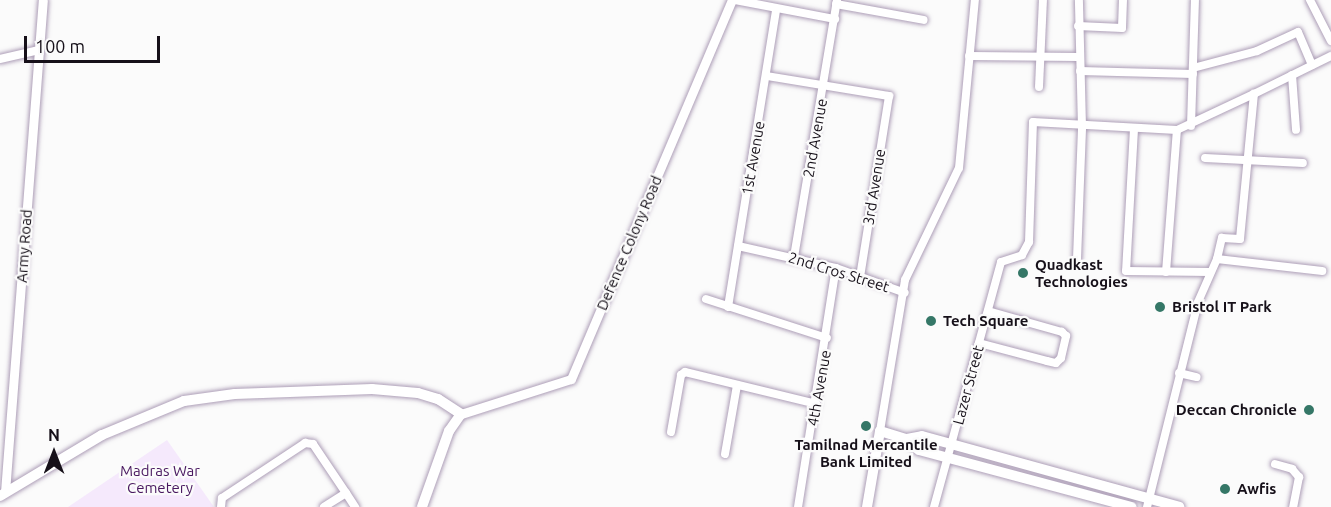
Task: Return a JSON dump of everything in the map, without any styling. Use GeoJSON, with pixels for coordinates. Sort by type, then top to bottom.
{"type":"FeatureCollection","features":[{"type":"Feature","properties":{"kind":"main road"},"geometry":{"type":"LineString","coordinates":[[2,494],[129,422],[209,397],[398,390],[438,399],[461,414],[449,431],[422,507]]}},
{"type":"Feature","properties":{"kind":"main road"},"geometry":{"type":"LineString","coordinates":[[867,507],[880,431],[907,439],[920,450],[1132,507]]}},
{"type":"Feature","properties":{"kind":"main road"},"geometry":{"type":"LineString","coordinates":[[907,439],[922,436],[1148,503],[1179,507]]}},
{"type":"Feature","properties":{"kind":"street","name":"Army Road"},"geometry":{"type":"LineString","coordinates":[[2,494],[43,0]]}},
{"type":"Feature","properties":{"kind":"street"},"geometry":{"type":"LineString","coordinates":[[733,0],[835,19]]}},
{"type":"Feature","properties":{"kind":"street","name":"Defence Colony Road"},"geometry":{"type":"LineString","coordinates":[[461,414],[571,379],[733,0]]}},
{"type":"Feature","properties":{"kind":"street"},"geometry":{"type":"LineString","coordinates":[[880,431],[905,293],[905,280],[959,168],[975,0]]}},
{"type":"Feature","properties":{"kind":"street"},"geometry":{"type":"LineString","coordinates":[[1039,87],[1043,0]]}},
{"type":"Feature","properties":{"kind":"street"},"geometry":{"type":"LineString","coordinates":[[1077,259],[1082,127],[1079,0]]}},
{"type":"Feature","properties":{"kind":"street"},"geometry":{"type":"LineString","coordinates":[[1078,26],[1122,28],[1124,0]]}},
{"type":"Feature","properties":{"kind":"street"},"geometry":{"type":"LineString","coordinates":[[1191,126],[1195,0]]}},
{"type":"Feature","properties":{"kind":"street"},"geometry":{"type":"LineString","coordinates":[[1310,0],[1331,41]]}},
{"type":"Feature","properties":{"kind":"street"},"geometry":{"type":"LineString","coordinates":[[836,2],[924,20]]}},
{"type":"Feature","properties":{"kind":"street","name":"2nd Avenue"},"geometry":{"type":"LineString","coordinates":[[794,257],[824,87],[836,2]]}},
{"type":"Feature","properties":{"kind":"street","name":"1st Avenue"},"geometry":{"type":"LineString","coordinates":[[728,307],[776,9]]}},
{"type":"Feature","properties":{"kind":"street"},"geometry":{"type":"LineString","coordinates":[[1080,70],[1193,71],[1257,51],[1298,32],[1312,65]]}},
{"type":"Feature","properties":{"kind":"street"},"geometry":{"type":"LineString","coordinates":[[0,59],[39,50]]}},
{"type":"Feature","properties":{"kind":"street"},"geometry":{"type":"LineString","coordinates":[[969,56],[1079,57]]}},
{"type":"Feature","properties":{"kind":"street"},"geometry":{"type":"LineString","coordinates":[[1082,127],[1177,130],[1191,126],[1331,56]]}},
{"type":"Feature","properties":{"kind":"street"},"geometry":{"type":"LineString","coordinates":[[1292,75],[1296,130]]}},
{"type":"Feature","properties":{"kind":"street"},"geometry":{"type":"LineString","coordinates":[[767,76],[824,87]]}},
{"type":"Feature","properties":{"kind":"street","name":"3rd Avenue"},"geometry":{"type":"LineString","coordinates":[[824,87],[889,96],[860,277]]}},
{"type":"Feature","properties":{"kind":"street"},"geometry":{"type":"LineString","coordinates":[[1148,503],[1179,373],[1210,272],[1217,259],[1222,238],[1240,239],[1254,94]]}},
{"type":"Feature","properties":{"kind":"street","name":"Lazer Street"},"geometry":{"type":"LineString","coordinates":[[934,507],[1001,262],[1022,255],[1029,242],[1033,122],[1082,127]]}},
{"type":"Feature","properties":{"kind":"street"},"geometry":{"type":"LineString","coordinates":[[1134,129],[1126,271],[1210,272]]}},
{"type":"Feature","properties":{"kind":"street"},"geometry":{"type":"LineString","coordinates":[[1166,272],[1177,130]]}},
{"type":"Feature","properties":{"kind":"street"},"geometry":{"type":"LineString","coordinates":[[1205,158],[1247,158],[1303,163]]}},
{"type":"Feature","properties":{"kind":"street","name":"2nd Cros Street"},"geometry":{"type":"LineString","coordinates":[[738,246],[836,268],[905,293]]}},
{"type":"Feature","properties":{"kind":"street"},"geometry":{"type":"LineString","coordinates":[[1217,259],[1322,271]]}},
{"type":"Feature","properties":{"kind":"street","name":"4th Avenue"},"geometry":{"type":"LineString","coordinates":[[798,507],[827,338],[836,268]]}},
{"type":"Feature","properties":{"kind":"street"},"geometry":{"type":"LineString","coordinates":[[706,299],[827,338]]}},
{"type":"Feature","properties":{"kind":"street"},"geometry":{"type":"LineString","coordinates":[[979,343],[1056,363],[1061,358],[1066,336],[1062,332],[988,310]]}},
{"type":"Feature","properties":{"kind":"street"},"geometry":{"type":"LineString","coordinates":[[671,432],[681,375],[685,372],[816,404]]}},
{"type":"Feature","properties":{"kind":"street"},"geometry":{"type":"LineString","coordinates":[[1179,373],[1197,377]]}},
{"type":"Feature","properties":{"kind":"street"},"geometry":{"type":"LineString","coordinates":[[725,454],[737,385]]}},
{"type":"Feature","properties":{"kind":"street"},"geometry":{"type":"LineString","coordinates":[[221,507],[222,498],[305,443],[313,444],[355,507]]}},
{"type":"Feature","properties":{"kind":"street"},"geometry":{"type":"LineString","coordinates":[[1275,464],[1292,469],[1299,477],[1293,507]]}},
{"type":"Feature","properties":{"kind":"street"},"geometry":{"type":"LineString","coordinates":[[324,507],[346,493]]}},
{"type":"Feature","properties":{"kind":"green space","name":"Madras War Cemetery"},"geometry":{"type":"Polygon","coordinates":[[[167,440],[214,507],[68,507],[167,440]]]}},
{"type":"Feature","properties":{"kind":"place","name":"Quadkast Technologies"},"geometry":{"type":"Point","coordinates":[1023,273]}},
{"type":"Feature","properties":{"kind":"place","name":"Bristol IT Park"},"geometry":{"type":"Point","coordinates":[1160,307]}},
{"type":"Feature","properties":{"kind":"place","name":"Tech Square"},"geometry":{"type":"Point","coordinates":[931,321]}},
{"type":"Feature","properties":{"kind":"place","name":"Deccan Chronicle"},"geometry":{"type":"Point","coordinates":[1309,410]}},
{"type":"Feature","properties":{"kind":"place","name":"Tamilnad Mercantile Bank Limited"},"geometry":{"type":"Point","coordinates":[866,426]}},
{"type":"Feature","properties":{"kind":"place","name":"Awfis"},"geometry":{"type":"Point","coordinates":[1225,489]}}]}
